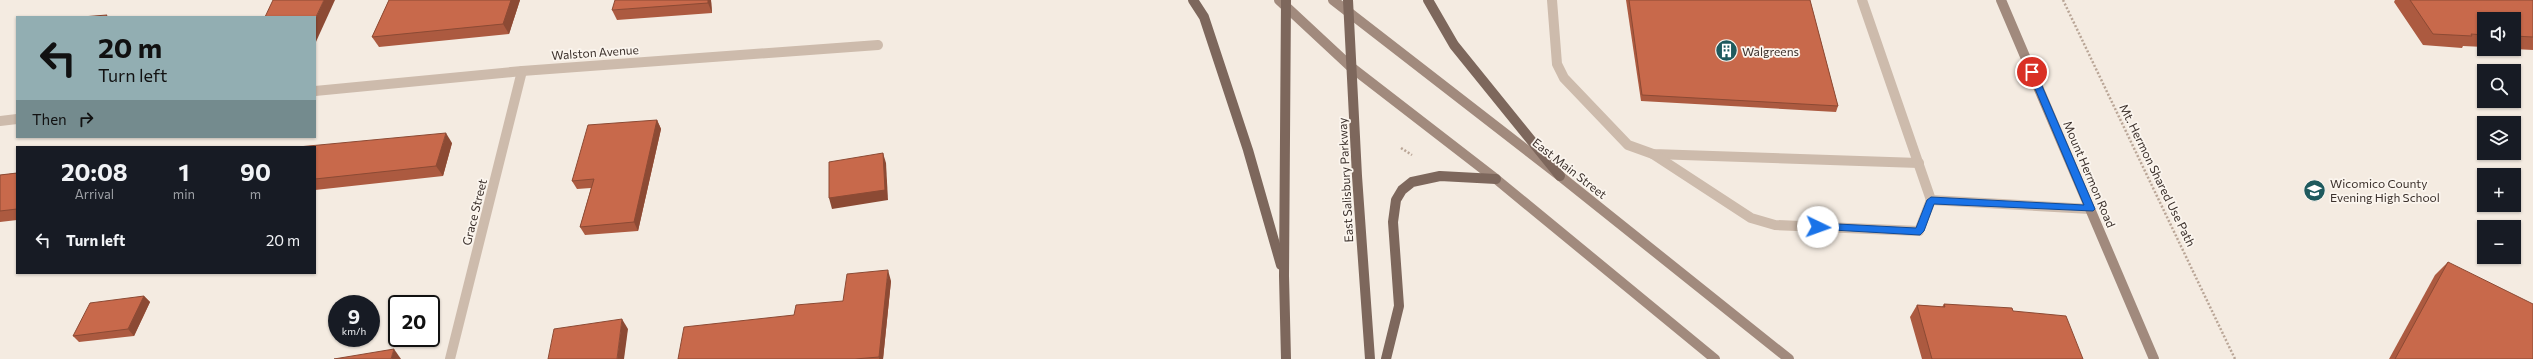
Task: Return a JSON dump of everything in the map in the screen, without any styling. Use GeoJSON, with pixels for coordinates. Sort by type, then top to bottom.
{"type":"FeatureCollection","features":[{"type":"Feature","properties":{"kind":"main road"},"geometry":{"type":"LineString","coordinates":[[1193,0],[1204,17],[1248,150],[1284,276]]}},
{"type":"Feature","properties":{"kind":"main road","name":"East Main Street"},"geometry":{"type":"LineString","coordinates":[[1333,0],[1560,176],[1789,359]]}},
{"type":"Feature","properties":{"kind":"main road","name":"East Salisbury Parkway"},"geometry":{"type":"LineString","coordinates":[[1348,0],[1370,359]]}},
{"type":"Feature","properties":{"kind":"main road"},"geometry":{"type":"LineString","coordinates":[[1428,0],[1454,45],[1560,176]]}},
{"type":"Feature","properties":{"kind":"main road","name":"Mount Hermon Road"},"geometry":{"type":"LineString","coordinates":[[2001,0],[2154,359]]}},
{"type":"Feature","properties":{"kind":"main road"},"geometry":{"type":"LineString","coordinates":[[1284,2],[1284,276],[1286,359]]}},
{"type":"Feature","properties":{"kind":"main road"},"geometry":{"type":"LineString","coordinates":[[1284,2],[1351,67],[1496,179],[1715,359]]}},
{"type":"Feature","properties":{"kind":"main road"},"geometry":{"type":"LineString","coordinates":[[1386,359],[1399,306],[1392,227],[1396,200],[1401,190],[1412,182],[1429,177],[1465,176],[1496,179]]}},
{"type":"Feature","properties":{"kind":"street"},"geometry":{"type":"LineString","coordinates":[[1552,0],[1557,64],[1564,78],[1628,145],[1653,154],[1751,218],[1775,225],[1920,231],[1931,200],[1862,0]]}},
{"type":"Feature","properties":{"kind":"street","name":"Walston Avenue"},"geometry":{"type":"LineString","coordinates":[[316,90],[522,71],[878,45]]}},
{"type":"Feature","properties":{"kind":"street","name":"Grace Street"},"geometry":{"type":"LineString","coordinates":[[450,359],[522,71]]}},
{"type":"Feature","properties":{"kind":"street"},"geometry":{"type":"LineString","coordinates":[[0,121],[16,119]]}},
{"type":"Feature","properties":{"kind":"street"},"geometry":{"type":"LineString","coordinates":[[1653,154],[1919,164]]}},
{"type":"Feature","properties":{"kind":"street"},"geometry":{"type":"LineString","coordinates":[[1931,200],[2090,209]]}},
{"type":"Feature","properties":{"kind":"path","name":"Mt. Hermon Shared Use Path"},"geometry":{"type":"LineString","coordinates":[[2063,0],[2235,359]]}},
{"type":"Feature","properties":{"kind":"building"},"geometry":{"type":"Polygon","coordinates":[[[273,0],[324,0],[316,17],[265,16],[273,0]]]}},
{"type":"Feature","properties":{"kind":"building"},"geometry":{"type":"Polygon","coordinates":[[[389,0],[511,0],[503,24],[372,37],[389,0]]]}},
{"type":"Feature","properties":{"kind":"building"},"geometry":{"type":"Polygon","coordinates":[[[615,0],[708,0],[708,3],[612,10],[615,0]]]}},
{"type":"Feature","properties":{"kind":"building","name":"Walgreens"},"geometry":{"type":"Polygon","coordinates":[[[1629,0],[1810,0],[1838,106],[1642,95],[1629,0]]]}},
{"type":"Feature","properties":{"kind":"building"},"geometry":{"type":"Polygon","coordinates":[[[2410,0],[2533,0],[2533,37],[2521,36],[2521,12],[2477,12],[2477,34],[2471,34],[2472,36],[2433,34],[2410,0]]]}},
{"type":"Feature","properties":{"kind":"building"},"geometry":{"type":"Polygon","coordinates":[[[657,120],[634,222],[580,227],[594,179],[572,181],[588,125],[657,120]]]}},
{"type":"Feature","properties":{"kind":"building"},"geometry":{"type":"Polygon","coordinates":[[[446,133],[436,166],[316,179],[316,146],[309,146],[446,133]]]}},
{"type":"Feature","properties":{"kind":"building"},"geometry":{"type":"Polygon","coordinates":[[[883,153],[885,190],[829,198],[829,162],[883,153]]]}},
{"type":"Feature","properties":{"kind":"building"},"geometry":{"type":"Polygon","coordinates":[[[16,173],[16,209],[0,211],[0,175],[16,173]]]}},
{"type":"Feature","properties":{"kind":"building"},"geometry":{"type":"Polygon","coordinates":[[[2448,262],[2533,304],[2533,359],[2395,359],[2448,262]]]}},
{"type":"Feature","properties":{"kind":"building"},"geometry":{"type":"Polygon","coordinates":[[[888,270],[879,357],[855,359],[678,359],[684,327],[794,315],[796,305],[843,301],[847,274],[888,270]]]}},
{"type":"Feature","properties":{"kind":"building"},"geometry":{"type":"Polygon","coordinates":[[[144,296],[128,329],[73,336],[90,303],[144,296]]]}},
{"type":"Feature","properties":{"kind":"building"},"geometry":{"type":"Polygon","coordinates":[[[1944,304],[2012,308],[2013,311],[2066,316],[2083,359],[1932,359],[1917,305],[1945,307],[1944,304]]]}},
{"type":"Feature","properties":{"kind":"building"},"geometry":{"type":"Polygon","coordinates":[[[622,319],[617,359],[548,359],[554,329],[622,319]]]}},
{"type":"Feature","properties":{"kind":"building"},"geometry":{"type":"Polygon","coordinates":[[[394,349],[391,359],[334,359],[394,349]]]}},
{"type":"Feature","properties":{"kind":"place","name":"Walgreens"},"geometry":{"type":"Point","coordinates":[1726,51]}},
{"type":"Feature","properties":{"kind":"place","name":"Wicomico County Evening High School"},"geometry":{"type":"Point","coordinates":[2314,190]}},
{"type":"Feature","properties":{"kind":"route"},"geometry":{"type":"LineString","coordinates":[[1818,227],[1920,231],[1931,200],[2090,209],[2032,72]]}}]}
